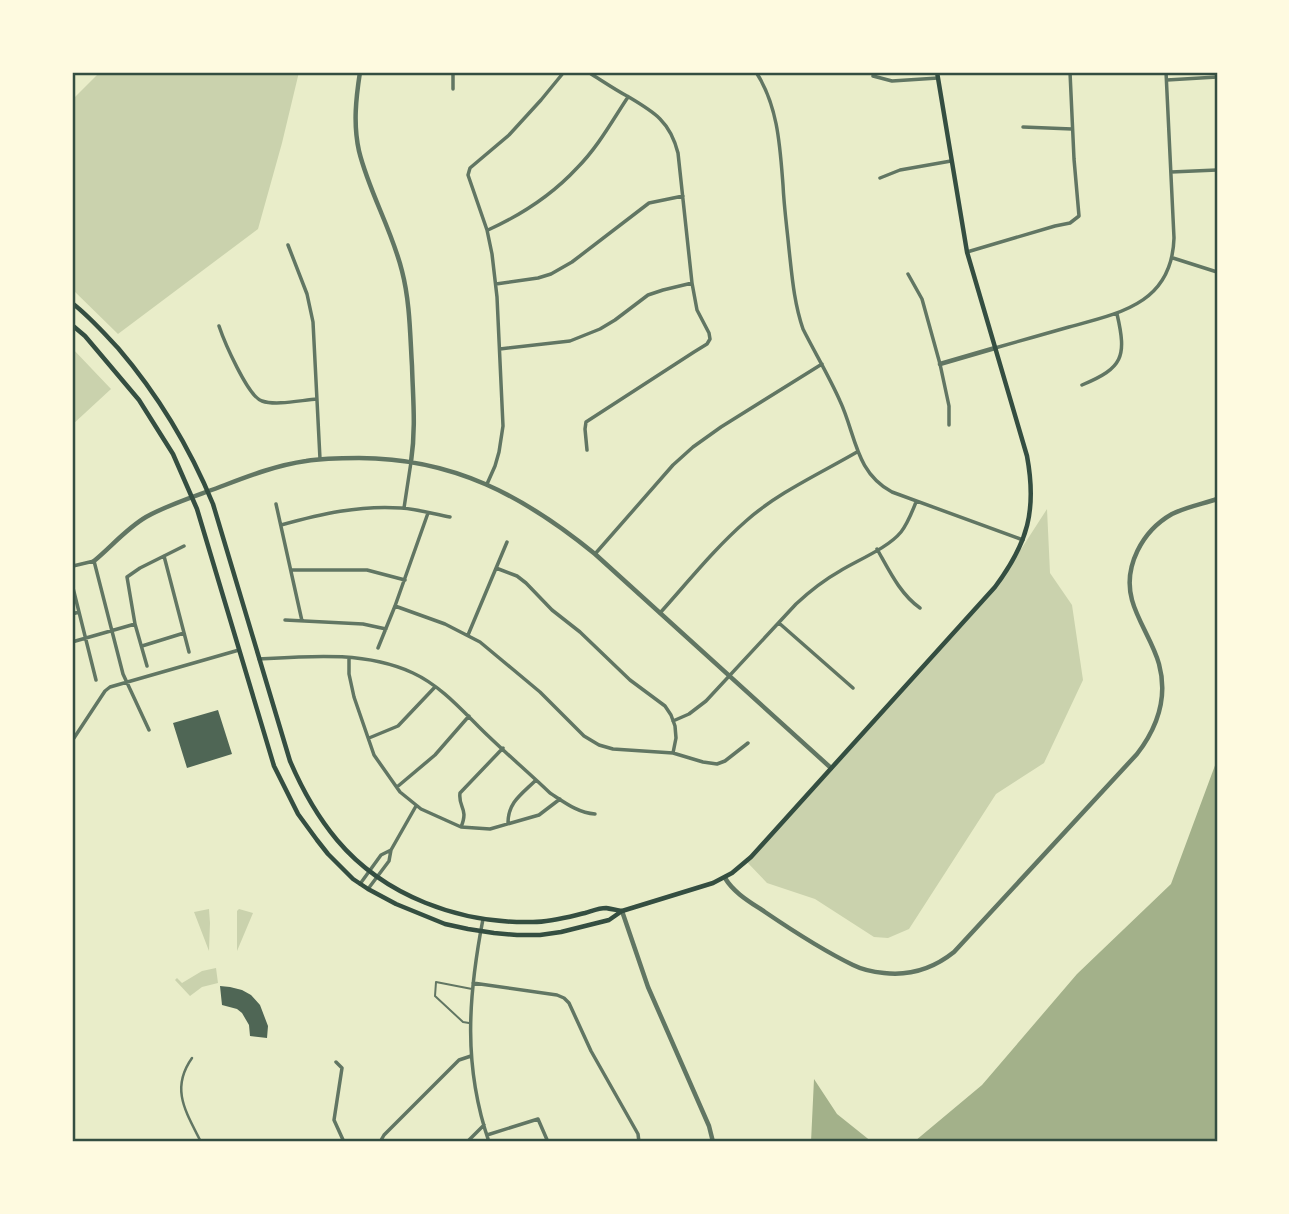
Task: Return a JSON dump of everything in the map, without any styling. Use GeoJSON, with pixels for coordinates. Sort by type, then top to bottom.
{"type":"FeatureCollection","features":[{"type":"Feature","properties":{"kind":"main road"},"geometry":{"type":"LineString","coordinates":[[72,325],[85,336],[139,400],[173,454],[192,496],[274,766],[298,814],[328,854],[353,879],[368,889],[445,924],[481,931],[540,935],[609,920],[622,911],[724,878],[759,849],[995,587],[1023,540],[1030,520],[1030,472],[967,252],[937,75]]}},
{"type":"Feature","properties":{"kind":"main road"},"geometry":{"type":"LineString","coordinates":[[72,303],[98,326],[154,392],[186,445],[214,506],[290,761],[313,807],[338,842],[377,877],[417,899],[450,912],[517,923],[557,920],[604,908],[622,911]]}},
{"type":"Feature","properties":{"kind":"street"},"geometry":{"type":"LineString","coordinates":[[360,72],[356,110],[359,151],[396,251],[407,290],[415,420],[404,508]]}},
{"type":"Feature","properties":{"kind":"street"},"geometry":{"type":"LineString","coordinates":[[453,72],[453,89]]}},
{"type":"Feature","properties":{"kind":"street"},"geometry":{"type":"LineString","coordinates":[[487,484],[501,447],[503,426],[496,285],[487,230],[467,175],[470,168],[509,135],[564,72]]}},
{"type":"Feature","properties":{"kind":"street"},"geometry":{"type":"LineString","coordinates":[[587,450],[584,429],[586,422],[707,344],[709,339],[709,333],[697,310],[692,283],[675,138],[657,115],[589,72]]}},
{"type":"Feature","properties":{"kind":"street"},"geometry":{"type":"LineString","coordinates":[[756,72],[776,118],[799,315],[803,329],[844,408],[858,452],[868,472],[892,492],[1023,540]]}},
{"type":"Feature","properties":{"kind":"street"},"geometry":{"type":"LineString","coordinates":[[967,252],[1070,223],[1079,216],[1070,72]]}},
{"type":"Feature","properties":{"kind":"street"},"geometry":{"type":"LineString","coordinates":[[940,364],[1117,314],[1130,309],[1150,295],[1161,281],[1172,258],[1174,238],[1166,72]]}},
{"type":"Feature","properties":{"kind":"street"},"geometry":{"type":"LineString","coordinates":[[873,76],[892,81],[937,75]]}},
{"type":"Feature","properties":{"kind":"street"},"geometry":{"type":"LineString","coordinates":[[1166,80],[1217,77]]}},
{"type":"Feature","properties":{"kind":"street"},"geometry":{"type":"LineString","coordinates":[[487,230],[536,203],[574,172],[628,97]]}},
{"type":"Feature","properties":{"kind":"street"},"geometry":{"type":"LineString","coordinates":[[1023,127],[1072,129]]}},
{"type":"Feature","properties":{"kind":"street"},"geometry":{"type":"LineString","coordinates":[[880,178],[900,170],[951,161]]}},
{"type":"Feature","properties":{"kind":"street"},"geometry":{"type":"LineString","coordinates":[[1171,172],[1217,170]]}},
{"type":"Feature","properties":{"kind":"street"},"geometry":{"type":"LineString","coordinates":[[496,285],[551,274],[572,262],[649,203],[682,197]]}},
{"type":"Feature","properties":{"kind":"street"},"geometry":{"type":"LineString","coordinates":[[288,245],[311,308],[320,459]]}},
{"type":"Feature","properties":{"kind":"street"},"geometry":{"type":"LineString","coordinates":[[1172,258],[1217,272]]}},
{"type":"Feature","properties":{"kind":"street"},"geometry":{"type":"LineString","coordinates":[[908,274],[922,299],[940,364],[949,406],[949,425]]}},
{"type":"Feature","properties":{"kind":"street"},"geometry":{"type":"LineString","coordinates":[[500,349],[570,341],[600,329],[648,295],[692,283]]}},
{"type":"Feature","properties":{"kind":"street"},"geometry":{"type":"LineString","coordinates":[[1082,385],[1104,376],[1118,362],[1123,347],[1117,314]]}},
{"type":"Feature","properties":{"kind":"street"},"geometry":{"type":"LineString","coordinates":[[219,326],[233,361],[254,396],[260,401],[317,398]]}},
{"type":"Feature","properties":{"kind":"street"},"geometry":{"type":"LineString","coordinates":[[595,554],[673,465],[693,447],[721,426],[822,365]]}},
{"type":"Feature","properties":{"kind":"street"},"geometry":{"type":"LineString","coordinates":[[660,613],[745,521],[790,491],[858,452]]}},
{"type":"Feature","properties":{"kind":"street"},"geometry":{"type":"LineString","coordinates":[[72,567],[93,561],[145,518],[192,496],[284,466],[320,459],[371,458],[411,462],[461,474],[504,492],[544,515],[595,554],[831,768]]}},
{"type":"Feature","properties":{"kind":"street"},"geometry":{"type":"LineString","coordinates":[[724,878],[730,887],[790,930],[863,969],[903,974],[923,970],[947,957],[961,946],[1146,743],[1159,713],[1161,677],[1156,655],[1131,598],[1132,565],[1146,536],[1163,520],[1185,508],[1217,499]]}},
{"type":"Feature","properties":{"kind":"street"},"geometry":{"type":"LineString","coordinates":[[673,720],[698,709],[811,591],[898,535],[916,502]]}},
{"type":"Feature","properties":{"kind":"street"},"geometry":{"type":"LineString","coordinates":[[276,504],[302,621]]}},
{"type":"Feature","properties":{"kind":"street"},"geometry":{"type":"LineString","coordinates":[[281,525],[343,510],[373,507],[404,508],[450,517]]}},
{"type":"Feature","properties":{"kind":"street"},"geometry":{"type":"LineString","coordinates":[[378,648],[396,606],[428,513]]}},
{"type":"Feature","properties":{"kind":"street"},"geometry":{"type":"LineString","coordinates":[[468,635],[507,542]]}},
{"type":"Feature","properties":{"kind":"street"},"geometry":{"type":"LineString","coordinates":[[147,666],[135,624],[127,577],[184,546]]}},
{"type":"Feature","properties":{"kind":"street"},"geometry":{"type":"LineString","coordinates":[[877,549],[909,601],[920,608]]}},
{"type":"Feature","properties":{"kind":"street"},"geometry":{"type":"LineString","coordinates":[[164,556],[190,652]]}},
{"type":"Feature","properties":{"kind":"street"},"geometry":{"type":"LineString","coordinates":[[93,561],[123,674],[149,730]]}},
{"type":"Feature","properties":{"kind":"street"},"geometry":{"type":"LineString","coordinates":[[496,568],[517,576],[526,583],[552,610],[668,710],[676,738],[673,753]]}},
{"type":"Feature","properties":{"kind":"street"},"geometry":{"type":"LineString","coordinates":[[291,570],[367,570],[405,580]]}},
{"type":"Feature","properties":{"kind":"street"},"geometry":{"type":"LineString","coordinates":[[73,588],[96,680]]}},
{"type":"Feature","properties":{"kind":"street"},"geometry":{"type":"LineString","coordinates":[[396,606],[445,624],[480,642],[540,692],[591,741],[613,749],[673,753],[717,764],[748,743]]}},
{"type":"Feature","properties":{"kind":"street"},"geometry":{"type":"LineString","coordinates":[[72,614],[79,611]]}},
{"type":"Feature","properties":{"kind":"street"},"geometry":{"type":"LineString","coordinates":[[285,620],[363,624],[386,629]]}},
{"type":"Feature","properties":{"kind":"street"},"geometry":{"type":"LineString","coordinates":[[779,623],[853,688]]}},
{"type":"Feature","properties":{"kind":"street"},"geometry":{"type":"LineString","coordinates":[[72,642],[135,624]]}},
{"type":"Feature","properties":{"kind":"street"},"geometry":{"type":"LineString","coordinates":[[141,646],[184,634]]}},
{"type":"Feature","properties":{"kind":"street"},"geometry":{"type":"LineString","coordinates":[[72,741],[110,687],[239,650]]}},
{"type":"Feature","properties":{"kind":"street"},"geometry":{"type":"LineString","coordinates":[[259,659],[328,656],[362,659],[394,666],[414,674],[443,692],[536,780],[566,804],[595,814]]}},
{"type":"Feature","properties":{"kind":"street"},"geometry":{"type":"LineString","coordinates":[[349,658],[354,697],[374,755],[397,787],[416,806],[461,827],[490,829],[539,815],[560,799]]}},
{"type":"Feature","properties":{"kind":"street"},"geometry":{"type":"LineString","coordinates":[[369,738],[398,726],[435,687]]}},
{"type":"Feature","properties":{"kind":"street"},"geometry":{"type":"LineString","coordinates":[[397,787],[435,755],[469,716]]}},
{"type":"Feature","properties":{"kind":"street"},"geometry":{"type":"LineString","coordinates":[[461,827],[465,816],[460,793],[503,748]]}},
{"type":"Feature","properties":{"kind":"street"},"geometry":{"type":"LineString","coordinates":[[508,824],[508,812],[512,804],[536,780]]}},
{"type":"Feature","properties":{"kind":"street"},"geometry":{"type":"LineString","coordinates":[[368,889],[389,861],[391,850],[416,806]]}},
{"type":"Feature","properties":{"kind":"street"},"geometry":{"type":"LineString","coordinates":[[360,884],[381,855],[391,850]]}},
{"type":"Feature","properties":{"kind":"street"},"geometry":{"type":"LineString","coordinates":[[622,911],[648,987],[709,1125],[713,1142]]}},
{"type":"Feature","properties":{"kind":"street"},"geometry":{"type":"LineString","coordinates":[[484,919],[470,1023],[473,1078],[489,1142]]}},
{"type":"Feature","properties":{"kind":"street"},"geometry":{"type":"LineString","coordinates":[[473,986],[564,998],[638,1134],[639,1142]]}},
{"type":"Feature","properties":{"kind":"street"},"geometry":{"type":"LineString","coordinates":[[380,1142],[459,1060],[471,1056]]}},
{"type":"Feature","properties":{"kind":"street"},"geometry":{"type":"LineString","coordinates":[[192,1058],[184,1071],[181,1092],[185,1110],[201,1142]]}},
{"type":"Feature","properties":{"kind":"street"},"geometry":{"type":"LineString","coordinates":[[336,1062],[342,1068],[334,1120],[344,1142]]}},
{"type":"Feature","properties":{"kind":"street"},"geometry":{"type":"LineString","coordinates":[[487,1136],[538,1119],[548,1142]]}},
{"type":"Feature","properties":{"kind":"street"},"geometry":{"type":"LineString","coordinates":[[467,1142],[484,1125]]}},
{"type":"Feature","properties":{"kind":"lane"},"geometry":{"type":"LineString","coordinates":[[470,1023],[463,1023],[435,996],[436,982],[473,986]]}},
{"type":"Feature","properties":{"kind":"shaded area"},"geometry":{"type":"Polygon","coordinates":[[[100,72],[299,72],[258,229],[118,334],[72,289],[72,100],[100,72]]]}},
{"type":"Feature","properties":{"kind":"shaded area"},"geometry":{"type":"Polygon","coordinates":[[[72,348],[111,389],[72,425],[72,348]]]}},
{"type":"Feature","properties":{"kind":"shaded area"},"geometry":{"type":"Polygon","coordinates":[[[1047,509],[1050,573],[1072,605],[1083,680],[1044,763],[996,794],[909,929],[888,938],[874,937],[815,899],[767,883],[746,861],[1005,574],[1047,509]]]}},
{"type":"Feature","properties":{"kind":"shaded area"},"geometry":{"type":"Polygon","coordinates":[[[1217,760],[1217,1142],[911,1142],[982,1085],[1077,974],[1171,884],[1217,760]]]}},
{"type":"Feature","properties":{"kind":"shaded area"},"geometry":{"type":"Polygon","coordinates":[[[209,909],[210,923],[209,951],[194,912],[209,909]]]}},
{"type":"Feature","properties":{"kind":"shaded area"},"geometry":{"type":"Polygon","coordinates":[[[239,909],[253,913],[237,951],[237,911],[239,909]]]}},
{"type":"Feature","properties":{"kind":"shaded area"},"geometry":{"type":"Polygon","coordinates":[[[216,968],[218,983],[202,987],[190,996],[175,980],[177,978],[182,983],[202,971],[216,968]]]}},
{"type":"Feature","properties":{"kind":"shaded area"},"geometry":{"type":"Polygon","coordinates":[[[814,1079],[837,1114],[872,1142],[811,1142],[814,1079]]]}},
{"type":"Feature","properties":{"kind":"building"},"geometry":{"type":"Polygon","coordinates":[[[218,710],[232,754],[187,768],[173,723],[218,710]]]}},
{"type":"Feature","properties":{"kind":"building"},"geometry":{"type":"Polygon","coordinates":[[[220,986],[242,990],[251,995],[260,1005],[268,1026],[267,1038],[250,1036],[249,1025],[242,1013],[222,1005],[220,986]]]}}]}
